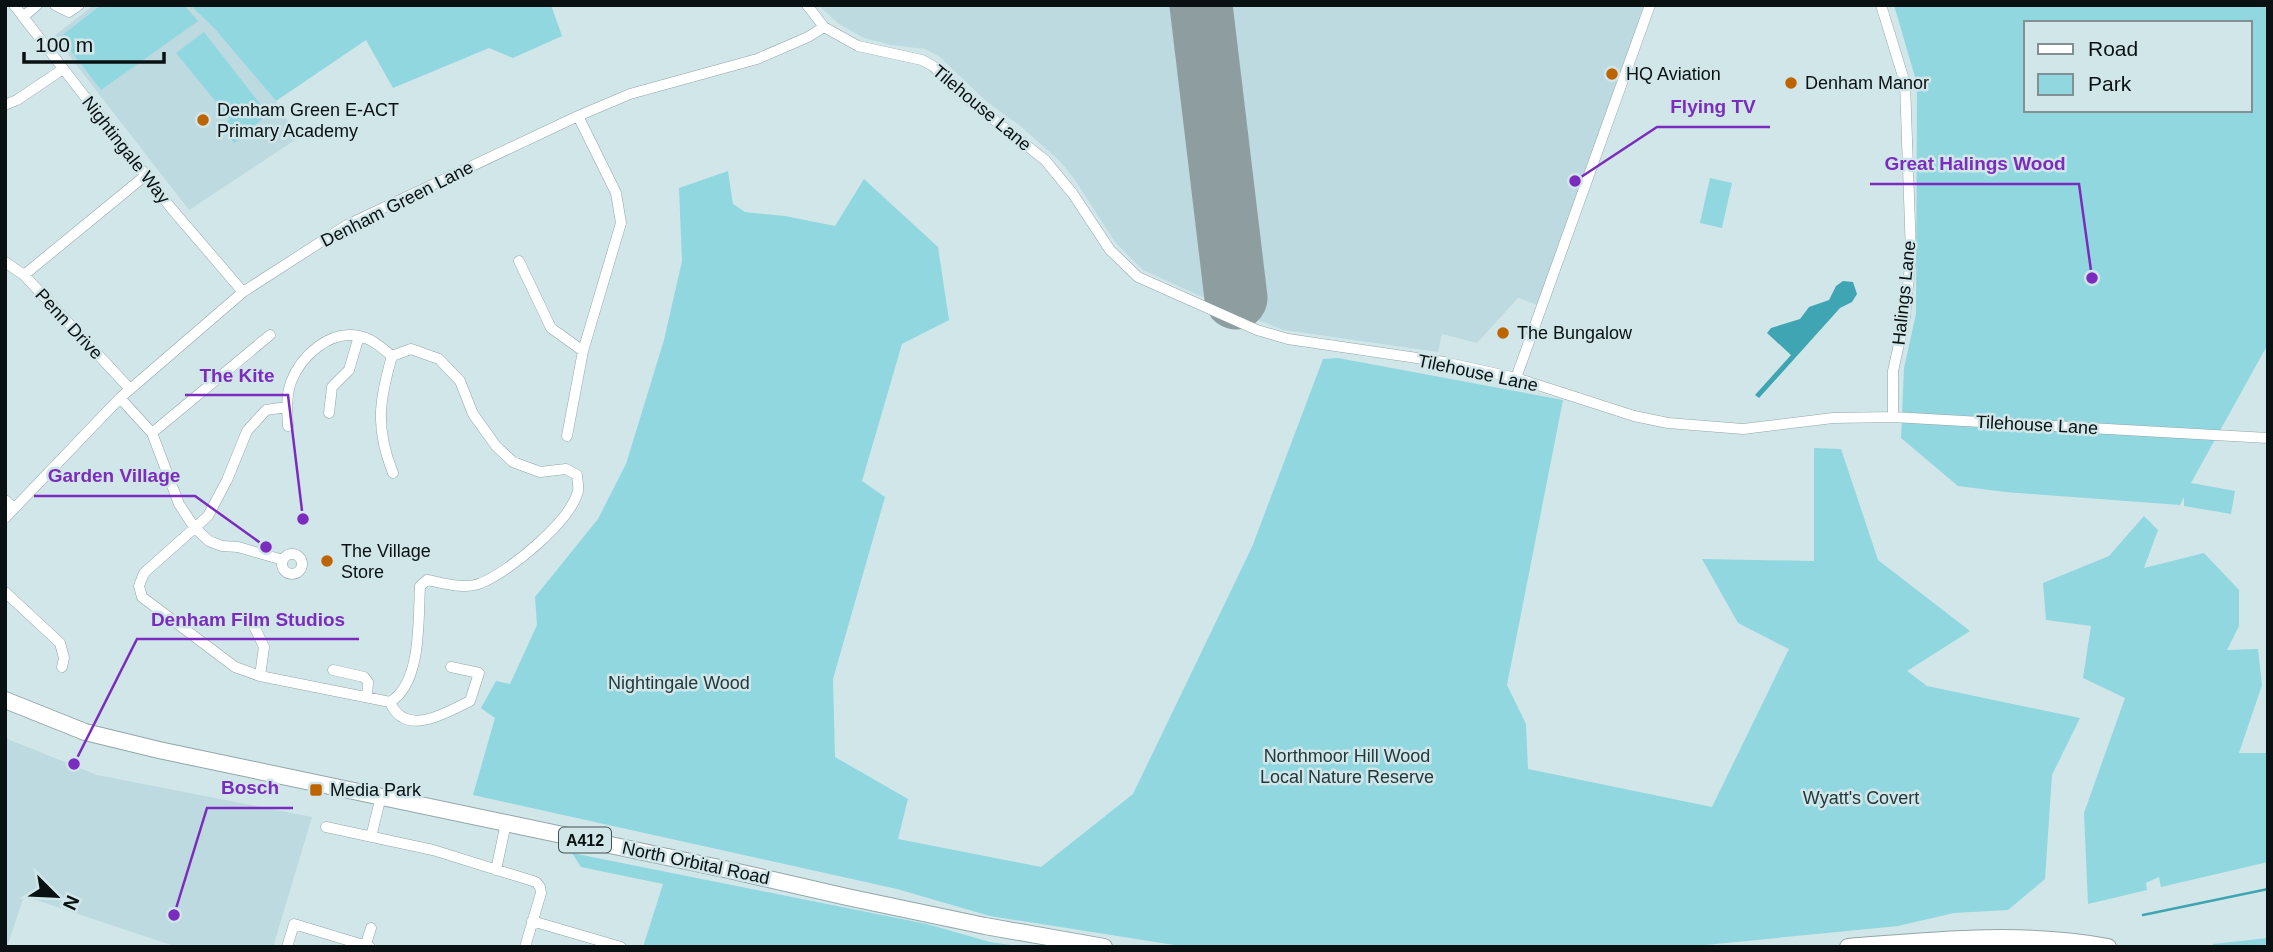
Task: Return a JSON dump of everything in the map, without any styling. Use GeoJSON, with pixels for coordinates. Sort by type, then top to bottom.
{"type":"FeatureCollection","features":[{"type":"Feature","properties":{"kind":"main road","name":"North Orbital Road"},"geometry":{"type":"LineString","coordinates":[[5,700],[98,735],[859,900],[1104,947]]}},
{"type":"Feature","properties":{"kind":"main road"},"geometry":{"type":"LineString","coordinates":[[1848,947],[1922,941],[2000,939],[2062,940],[2108,947]]}},
{"type":"Feature","properties":{"kind":"street","name":"Nightingale Way"},"geometry":{"type":"LineString","coordinates":[[14,5],[146,175],[243,292]]}},
{"type":"Feature","properties":{"kind":"street"},"geometry":{"type":"LineString","coordinates":[[23,17],[37,5]]}},
{"type":"Feature","properties":{"kind":"street"},"geometry":{"type":"LineString","coordinates":[[55,5],[69,12],[79,5]]}},
{"type":"Feature","properties":{"kind":"street","name":"Tilehouse Lane"},"geometry":{"type":"LineString","coordinates":[[807,5],[824,27],[858,46],[875,52],[922,60],[933,66],[965,97],[1045,160],[1073,194],[1110,250],[1127,268],[1150,285],[1257,330],[1288,339],[1444,362],[1516,377],[1634,416],[1668,423],[1743,429],[1833,418],[1893,417],[2268,438]]}},
{"type":"Feature","properties":{"kind":"street"},"geometry":{"type":"LineString","coordinates":[[1516,377],[1650,5]]}},
{"type":"Feature","properties":{"kind":"street","name":"Halings Lane"},"geometry":{"type":"LineString","coordinates":[[1881,5],[1905,83],[1911,254],[1905,317],[1893,371],[1893,417]]}},
{"type":"Feature","properties":{"kind":"street","name":"Denham Green Lane"},"geometry":{"type":"LineString","coordinates":[[5,518],[120,398],[243,292],[347,225],[630,94],[757,59],[808,37],[824,27]]}},
{"type":"Feature","properties":{"kind":"street"},"geometry":{"type":"LineString","coordinates":[[5,105],[63,69]]}},
{"type":"Feature","properties":{"kind":"street"},"geometry":{"type":"LineString","coordinates":[[567,436],[583,351],[621,223],[616,193],[578,116]]}},
{"type":"Feature","properties":{"kind":"street"},"geometry":{"type":"LineString","coordinates":[[24,275],[146,175]]}},
{"type":"Feature","properties":{"kind":"street"},"geometry":{"type":"LineString","coordinates":[[519,261],[551,327],[583,351]]}},
{"type":"Feature","properties":{"kind":"street","name":"Penn Drive"},"geometry":{"type":"LineString","coordinates":[[5,262],[24,275],[130,389]]}},
{"type":"Feature","properties":{"kind":"street"},"geometry":{"type":"LineString","coordinates":[[152,433],[270,335]]}},
{"type":"Feature","properties":{"kind":"street"},"geometry":{"type":"LineString","coordinates":[[288,426],[287,407],[291,383],[301,361],[320,345],[338,337],[359,336],[377,344],[392,356]]}},
{"type":"Feature","properties":{"kind":"street"},"geometry":{"type":"LineString","coordinates":[[329,413],[332,387],[349,370],[359,336]]}},
{"type":"Feature","properties":{"kind":"street"},"geometry":{"type":"LineString","coordinates":[[287,407],[266,410],[247,431],[208,516],[144,573],[139,586],[142,597],[235,667],[260,676],[390,702],[400,696],[408,684],[416,648],[420,586],[428,580],[457,586],[480,584],[540,543],[570,509],[579,489],[577,475],[566,469],[540,472],[513,463],[496,446],[473,414],[460,381],[439,359],[411,349],[392,356]]}},
{"type":"Feature","properties":{"kind":"street"},"geometry":{"type":"LineString","coordinates":[[392,356],[382,388],[380,433],[393,473]]}},
{"type":"Feature","properties":{"kind":"street"},"geometry":{"type":"LineString","coordinates":[[120,398],[152,433],[178,504],[194,527],[209,541],[222,546],[238,547],[282,560]]}},
{"type":"Feature","properties":{"kind":"street"},"geometry":{"type":"LineString","coordinates":[[5,500],[14,508]]}},
{"type":"Feature","properties":{"kind":"street"},"geometry":{"type":"LineString","coordinates":[[5,592],[60,642],[64,658],[62,667]]}},
{"type":"Feature","properties":{"kind":"street"},"geometry":{"type":"LineString","coordinates":[[254,626],[264,647],[260,676]]}},
{"type":"Feature","properties":{"kind":"street"},"geometry":{"type":"LineString","coordinates":[[390,702],[394,712],[402,718],[421,721],[470,701],[479,673],[451,667]]}},
{"type":"Feature","properties":{"kind":"street"},"geometry":{"type":"LineString","coordinates":[[333,670],[364,677],[368,682],[367,697]]}},
{"type":"Feature","properties":{"kind":"street"},"geometry":{"type":"LineString","coordinates":[[371,837],[381,796]]}},
{"type":"Feature","properties":{"kind":"street"},"geometry":{"type":"LineString","coordinates":[[496,870],[506,823]]}},
{"type":"Feature","properties":{"kind":"street"},"geometry":{"type":"LineString","coordinates":[[327,827],[433,850],[536,882],[541,893],[525,947]]}},
{"type":"Feature","properties":{"kind":"street"},"geometry":{"type":"LineString","coordinates":[[532,921],[621,947]]}},
{"type":"Feature","properties":{"kind":"street"},"geometry":{"type":"LineString","coordinates":[[287,947],[294,924],[367,946],[371,928]]}},
{"type":"Feature","properties":{"kind":"shaded area","name":"Denham Green E-ACT Primary Academy"},"geometry":{"type":"Polygon","coordinates":[[[94,5],[190,5],[214,28],[276,101],[298,138],[189,210],[54,36],[94,5]]]}},
{"type":"Feature","properties":{"kind":"shaded area"},"geometry":{"type":"Polygon","coordinates":[[[818,5],[1647,5],[1538,305],[1518,298],[1477,343],[1442,334],[1438,352],[1284,330],[1231,310],[1143,270],[1115,242],[1060,161],[1019,125],[986,101],[940,57],[925,49],[864,38],[839,24],[818,5]]]}},
{"type":"Feature","properties":{"kind":"shaded area"},"geometry":{"type":"Polygon","coordinates":[[[1843,281],[1853,282],[1857,294],[1852,302],[1840,308],[1759,398],[1755,395],[1791,355],[1767,333],[1771,328],[1800,319],[1809,307],[1829,300],[1836,286],[1843,281]]]}},
{"type":"Feature","properties":{"kind":"shaded area"},"geometry":{"type":"Polygon","coordinates":[[[5,738],[97,775],[312,817],[273,947],[177,947],[24,896],[5,947],[5,738]]]}},
{"type":"Feature","properties":{"kind":"green space"},"geometry":{"type":"Polygon","coordinates":[[[101,5],[184,5],[198,21],[101,90],[60,37],[101,5]]]}},
{"type":"Feature","properties":{"kind":"green space"},"geometry":{"type":"Polygon","coordinates":[[[190,5],[551,5],[562,36],[513,58],[489,48],[393,88],[366,40],[276,101],[214,28],[190,5]]]}},
{"type":"Feature","properties":{"kind":"green space"},"geometry":{"type":"Polygon","coordinates":[[[1894,5],[2268,5],[2268,344],[2191,483],[2235,491],[2231,514],[2184,506],[2184,497],[2180,505],[1958,486],[1901,438],[1904,368],[1916,314],[1917,84],[1894,5]]]}},
{"type":"Feature","properties":{"kind":"green space"},"geometry":{"type":"Polygon","coordinates":[[[204,32],[268,114],[234,143],[221,128],[230,119],[176,53],[204,32]]]}},
{"type":"Feature","properties":{"kind":"green space"},"geometry":{"type":"Polygon","coordinates":[[[728,171],[733,204],[745,212],[785,216],[835,226],[864,179],[938,247],[949,320],[902,344],[862,481],[885,497],[833,679],[835,757],[908,799],[898,839],[1041,867],[1133,794],[1252,547],[1323,359],[1338,358],[1563,400],[1507,685],[1526,724],[1528,769],[1712,807],[1789,649],[1738,623],[1702,559],[1814,561],[1814,448],[1841,449],[1878,560],[1970,631],[1907,671],[1927,686],[2080,718],[2052,775],[2045,879],[2008,910],[1954,913],[1898,926],[1685,947],[1187,947],[990,916],[897,889],[473,795],[495,718],[481,708],[496,681],[510,684],[537,625],[535,597],[598,519],[626,464],[664,340],[682,261],[679,188],[728,171]]]}},
{"type":"Feature","properties":{"kind":"green space"},"geometry":{"type":"Polygon","coordinates":[[[1710,178],[1732,183],[1722,228],[1700,223],[1710,178]]]}},
{"type":"Feature","properties":{"kind":"green space"},"geometry":{"type":"Polygon","coordinates":[[[2144,516],[2158,530],[2144,568],[2204,553],[2239,590],[2239,626],[2227,650],[2258,649],[2262,685],[2239,753],[2268,753],[2268,862],[2161,887],[2159,877],[2146,883],[2147,890],[2088,904],[2084,813],[2125,698],[2083,678],[2091,626],[2046,620],[2043,583],[2109,556],[2144,516]]]}},
{"type":"Feature","properties":{"kind":"green space"},"geometry":{"type":"Polygon","coordinates":[[[572,853],[927,924],[990,942],[1025,947],[643,947],[663,884],[581,867],[572,853]]]}},
{"type":"Feature","properties":{"kind":"green space"},"geometry":{"type":"Polygon","coordinates":[[[2268,938],[2268,947],[2212,947],[2213,944],[2268,938]]]}},
{"type":"Feature","properties":{"kind":"waterway"},"geometry":{"type":"LineString","coordinates":[[2143,915],[2268,889]]}},
{"type":"Feature","properties":{"kind":"runway"},"geometry":{"type":"LineString","coordinates":[[1201,5],[1236,298]]}},
{"type":"Feature","properties":{"kind":"place","name":"HQ Aviation"},"geometry":{"type":"Point","coordinates":[1612,74]}},
{"type":"Feature","properties":{"kind":"place","name":"Denham Manor"},"geometry":{"type":"Point","coordinates":[1791,83]}},
{"type":"Feature","properties":{"kind":"place","name":"Denham Green E-ACT Primary Academy"},"geometry":{"type":"Point","coordinates":[203,120]}},
{"type":"Feature","properties":{"kind":"place","name":"Flying TV"},"geometry":{"type":"Point","coordinates":[1575,181]}},
{"type":"Feature","properties":{"kind":"place","name":"Great Halings Wood"},"geometry":{"type":"Point","coordinates":[2092,278]}},
{"type":"Feature","properties":{"kind":"place","name":"The Bungalow"},"geometry":{"type":"Point","coordinates":[1503,333]}},
{"type":"Feature","properties":{"kind":"place","name":"The Kite"},"geometry":{"type":"Point","coordinates":[303,519]}},
{"type":"Feature","properties":{"kind":"place","name":"Garden Village"},"geometry":{"type":"Point","coordinates":[266,547]}},
{"type":"Feature","properties":{"kind":"place","name":"The Village Store"},"geometry":{"type":"Point","coordinates":[327,561]}},
{"type":"Feature","properties":{"kind":"place","name":"Denham Film Studios"},"geometry":{"type":"Point","coordinates":[74,764]}},
{"type":"Feature","properties":{"kind":"place","name":"Media Park"},"geometry":{"type":"Point","coordinates":[316,790]}},
{"type":"Feature","properties":{"kind":"place","name":"Bosch"},"geometry":{"type":"Point","coordinates":[174,915]}},
{"type":"Feature","properties":{"kind":"park label","name":"Nightingale Wood"},"geometry":{"type":"Point","coordinates":[679,683]}},
{"type":"Feature","properties":{"kind":"park label","name":"Northmoor Hill Wood Local Nature Reserve"},"geometry":{"type":"Point","coordinates":[1347,766]}},
{"type":"Feature","properties":{"kind":"park label","name":"Wyatt's Covert"},"geometry":{"type":"Point","coordinates":[1861,798]}}]}
